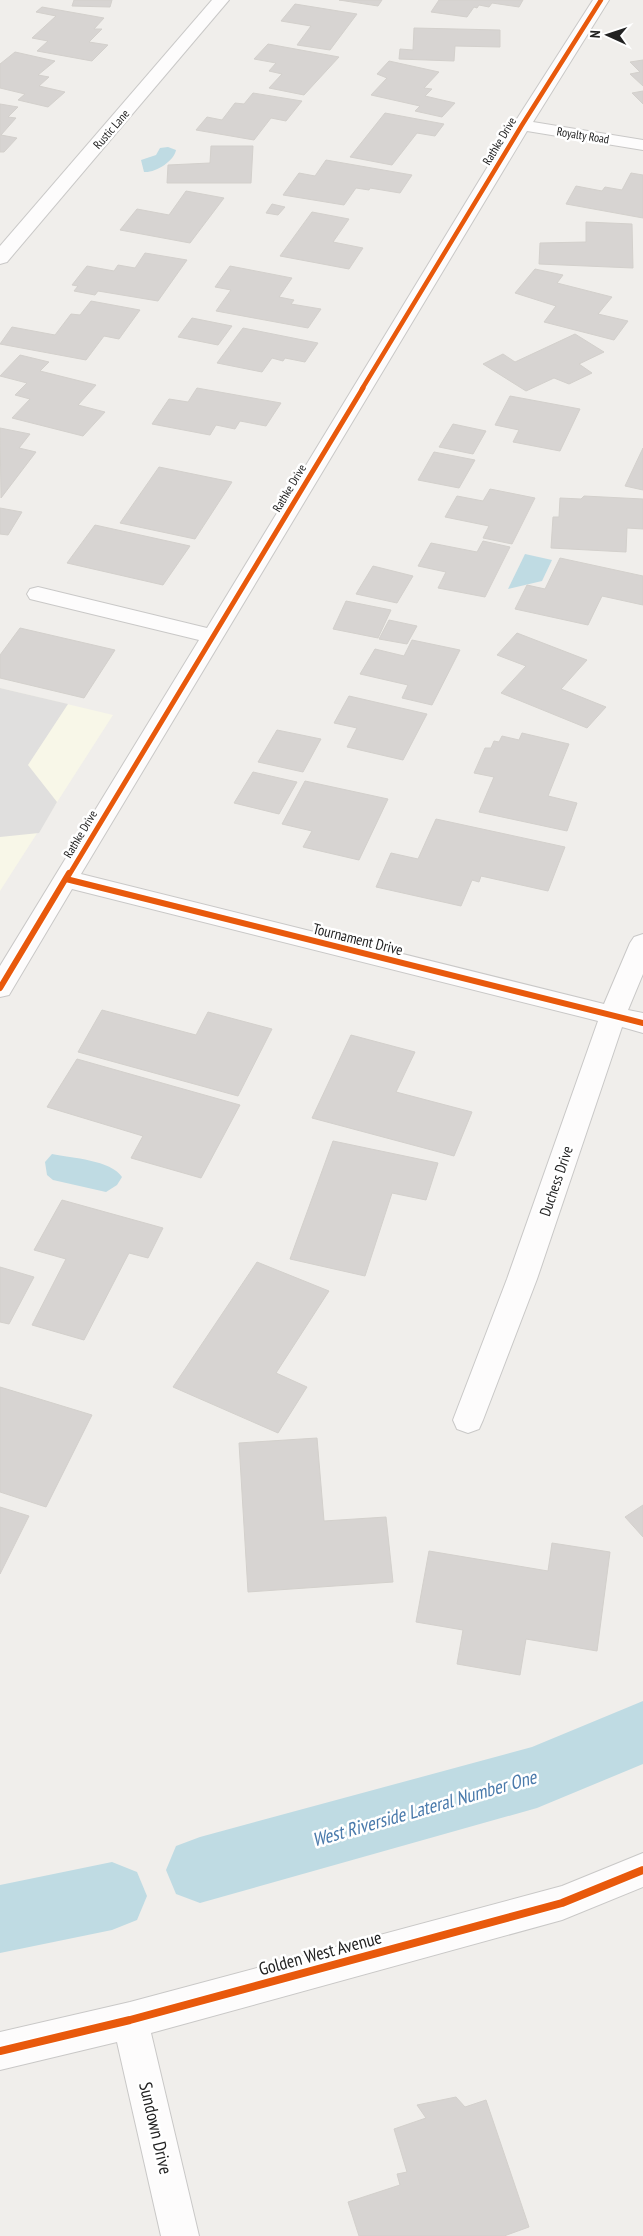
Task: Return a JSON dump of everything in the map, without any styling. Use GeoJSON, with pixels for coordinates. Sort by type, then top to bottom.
{"type":"FeatureCollection","features":[{"type":"Feature","properties":{"kind":"street","name":"Rustic Lane"},"geometry":{"type":"LineString","coordinates":[[0,258],[221,0]]}},
{"type":"Feature","properties":{"kind":"street","name":"Rathke Drive"},"geometry":{"type":"LineString","coordinates":[[0,988],[522,125],[601,0]]}},
{"type":"Feature","properties":{"kind":"street","name":"Royalty Road"},"geometry":{"type":"LineString","coordinates":[[522,125],[643,144]]}},
{"type":"Feature","properties":{"kind":"street"},"geometry":{"type":"LineString","coordinates":[[38,594],[213,636]]}},
{"type":"Feature","properties":{"kind":"street","name":"Tournament Drive"},"geometry":{"type":"LineString","coordinates":[[66,878],[643,1023]]}},
{"type":"Feature","properties":{"kind":"street","name":"Duchess Drive"},"geometry":{"type":"LineString","coordinates":[[468,1420],[522,1279],[613,1015],[643,942]]}},
{"type":"Feature","properties":{"kind":"street","name":"Golden West Avenue"},"geometry":{"type":"LineString","coordinates":[[0,2051],[130,2020],[562,1903],[643,1870]]}},
{"type":"Feature","properties":{"kind":"street","name":"Sundown Drive"},"geometry":{"type":"LineString","coordinates":[[130,2020],[180,2236]]}},
{"type":"Feature","properties":{"kind":"shaded area"},"geometry":{"type":"Polygon","coordinates":[[[0,688],[113,715],[0,891],[0,688]]]}},
{"type":"Feature","properties":{"kind":"shaded area"},"geometry":{"type":"Polygon","coordinates":[[[0,688],[68,704],[28,765],[57,802],[39,833],[0,837],[0,688]]]}},
{"type":"Feature","properties":{"kind":"water"},"geometry":{"type":"Polygon","coordinates":[[[168,147],[176,150],[172,158],[154,171],[144,172],[141,160],[156,155],[160,148],[168,147]]]}},
{"type":"Feature","properties":{"kind":"water"},"geometry":{"type":"Polygon","coordinates":[[[525,554],[552,560],[542,581],[508,589],[525,554]]]}},
{"type":"Feature","properties":{"kind":"water"},"geometry":{"type":"Polygon","coordinates":[[[52,1154],[100,1163],[117,1171],[122,1177],[117,1185],[106,1192],[53,1180],[47,1175],[45,1162],[52,1154]]]}},
{"type":"Feature","properties":{"kind":"building"},"geometry":{"type":"Polygon","coordinates":[[[74,0],[112,0],[110,7],[72,6],[74,0]]]}},
{"type":"Feature","properties":{"kind":"building"},"geometry":{"type":"Polygon","coordinates":[[[339,0],[382,0],[378,6],[339,0]]]}},
{"type":"Feature","properties":{"kind":"building"},"geometry":{"type":"Polygon","coordinates":[[[439,0],[523,0],[519,7],[492,3],[489,7],[479,5],[477,8],[474,7],[467,17],[431,12],[439,0]]]}},
{"type":"Feature","properties":{"kind":"building"},"geometry":{"type":"Polygon","coordinates":[[[295,4],[357,14],[330,50],[297,45],[311,26],[281,21],[295,4]]]}},
{"type":"Feature","properties":{"kind":"building"},"geometry":{"type":"Polygon","coordinates":[[[42,7],[104,18],[94,29],[102,29],[89,42],[108,45],[92,61],[37,51],[48,41],[32,38],[56,16],[36,12],[42,7]]]}},
{"type":"Feature","properties":{"kind":"building"},"geometry":{"type":"Polygon","coordinates":[[[414,28],[500,30],[500,47],[455,46],[454,61],[399,59],[400,49],[413,50],[414,28]]]}},
{"type":"Feature","properties":{"kind":"building"},"geometry":{"type":"Polygon","coordinates":[[[268,44],[339,57],[304,95],[269,88],[282,74],[269,71],[276,63],[254,59],[268,44]]]}},
{"type":"Feature","properties":{"kind":"building"},"geometry":{"type":"Polygon","coordinates":[[[15,52],[55,61],[38,75],[49,77],[39,86],[65,92],[48,107],[18,100],[25,94],[0,88],[0,64],[15,52]]]}},
{"type":"Feature","properties":{"kind":"building"},"geometry":{"type":"Polygon","coordinates":[[[643,60],[643,86],[630,74],[640,72],[630,62],[643,60]]]}},
{"type":"Feature","properties":{"kind":"building"},"geometry":{"type":"Polygon","coordinates":[[[389,61],[439,72],[424,88],[432,89],[425,96],[455,103],[442,117],[415,111],[420,106],[371,95],[387,78],[377,74],[389,61]]]}},
{"type":"Feature","properties":{"kind":"building"},"geometry":{"type":"Polygon","coordinates":[[[643,91],[643,104],[632,93],[643,91]]]}},
{"type":"Feature","properties":{"kind":"building"},"geometry":{"type":"Polygon","coordinates":[[[253,93],[302,101],[286,121],[271,118],[254,140],[196,130],[207,117],[222,120],[235,103],[244,104],[253,93]]]}},
{"type":"Feature","properties":{"kind":"building"},"geometry":{"type":"Polygon","coordinates":[[[0,104],[18,107],[8,117],[16,118],[1,135],[17,138],[4,152],[0,152],[0,104]]]}},
{"type":"Feature","properties":{"kind":"building"},"geometry":{"type":"Polygon","coordinates":[[[385,113],[444,124],[435,136],[417,133],[392,165],[350,157],[385,113]]]}},
{"type":"Feature","properties":{"kind":"building"},"geometry":{"type":"Polygon","coordinates":[[[211,146],[253,146],[251,183],[167,183],[168,165],[210,163],[211,146]]]}},
{"type":"Feature","properties":{"kind":"building"},"geometry":{"type":"Polygon","coordinates":[[[326,160],[412,175],[400,193],[370,188],[369,190],[356,188],[344,205],[283,195],[299,173],[315,176],[326,160]]]}},
{"type":"Feature","properties":{"kind":"building"},"geometry":{"type":"Polygon","coordinates":[[[631,173],[643,175],[643,218],[566,204],[576,186],[602,191],[605,187],[622,190],[631,173]]]}},
{"type":"Feature","properties":{"kind":"building"},"geometry":{"type":"Polygon","coordinates":[[[186,191],[224,198],[190,243],[120,230],[137,209],[169,215],[186,191]]]}},
{"type":"Feature","properties":{"kind":"building"},"geometry":{"type":"Polygon","coordinates":[[[272,204],[285,207],[278,215],[266,213],[272,204]]]}},
{"type":"Feature","properties":{"kind":"building"},"geometry":{"type":"Polygon","coordinates":[[[312,212],[349,219],[333,242],[363,248],[349,269],[280,256],[312,212]]]}},
{"type":"Feature","properties":{"kind":"building"},"geometry":{"type":"Polygon","coordinates":[[[586,222],[632,224],[633,268],[539,264],[540,243],[586,242],[586,222]]]}},
{"type":"Feature","properties":{"kind":"building"},"geometry":{"type":"Polygon","coordinates":[[[145,253],[187,260],[158,301],[98,291],[95,295],[74,291],[78,286],[72,285],[87,266],[114,271],[118,265],[135,268],[145,253]]]}},
{"type":"Feature","properties":{"kind":"building"},"geometry":{"type":"Polygon","coordinates":[[[230,266],[292,278],[279,297],[294,300],[291,304],[321,309],[308,328],[216,311],[231,290],[215,287],[230,266]]]}},
{"type":"Feature","properties":{"kind":"building"},"geometry":{"type":"Polygon","coordinates":[[[535,269],[563,275],[557,283],[612,297],[598,314],[628,321],[614,340],[544,322],[556,306],[515,293],[535,269]]]}},
{"type":"Feature","properties":{"kind":"building"},"geometry":{"type":"Polygon","coordinates":[[[91,301],[140,310],[119,339],[104,336],[86,360],[0,344],[12,327],[55,335],[71,314],[80,315],[91,301]]]}},
{"type":"Feature","properties":{"kind":"building"},"geometry":{"type":"Polygon","coordinates":[[[192,318],[232,326],[218,345],[178,337],[192,318]]]}},
{"type":"Feature","properties":{"kind":"building"},"geometry":{"type":"Polygon","coordinates":[[[243,328],[318,343],[305,362],[285,358],[283,361],[272,358],[262,372],[217,363],[243,328]]]}},
{"type":"Feature","properties":{"kind":"building"},"geometry":{"type":"Polygon","coordinates":[[[575,334],[604,352],[579,364],[592,373],[569,384],[554,378],[526,391],[483,364],[503,354],[515,362],[575,334]]]}},
{"type":"Feature","properties":{"kind":"building"},"geometry":{"type":"Polygon","coordinates":[[[20,355],[49,362],[40,371],[96,385],[78,405],[105,412],[83,436],[12,418],[30,399],[15,395],[27,383],[0,376],[20,355]]]}},
{"type":"Feature","properties":{"kind":"building"},"geometry":{"type":"Polygon","coordinates":[[[197,388],[281,403],[266,426],[240,421],[235,429],[216,425],[210,435],[152,424],[169,399],[188,402],[197,388]]]}},
{"type":"Feature","properties":{"kind":"building"},"geometry":{"type":"Polygon","coordinates":[[[510,396],[580,409],[560,451],[513,442],[519,430],[495,425],[510,396]]]}},
{"type":"Feature","properties":{"kind":"building"},"geometry":{"type":"Polygon","coordinates":[[[453,424],[486,431],[473,454],[439,447],[453,424]]]}},
{"type":"Feature","properties":{"kind":"building"},"geometry":{"type":"Polygon","coordinates":[[[0,428],[30,434],[19,448],[36,452],[1,498],[0,428]]]}},
{"type":"Feature","properties":{"kind":"building"},"geometry":{"type":"Polygon","coordinates":[[[643,448],[643,490],[625,486],[643,448]]]}},
{"type":"Feature","properties":{"kind":"building"},"geometry":{"type":"Polygon","coordinates":[[[434,452],[475,460],[459,488],[418,480],[434,452]]]}},
{"type":"Feature","properties":{"kind":"building"},"geometry":{"type":"Polygon","coordinates":[[[159,467],[232,482],[195,539],[120,523],[159,467]]]}},
{"type":"Feature","properties":{"kind":"building"},"geometry":{"type":"Polygon","coordinates":[[[490,489],[535,498],[512,544],[483,538],[489,526],[445,517],[457,496],[483,501],[490,489]]]}},
{"type":"Feature","properties":{"kind":"building"},"geometry":{"type":"Polygon","coordinates":[[[584,496],[643,499],[643,529],[627,528],[626,552],[551,548],[553,517],[559,517],[560,498],[581,499],[584,496]]]}},
{"type":"Feature","properties":{"kind":"building"},"geometry":{"type":"Polygon","coordinates":[[[0,508],[22,512],[8,535],[0,534],[0,508]]]}},
{"type":"Feature","properties":{"kind":"building"},"geometry":{"type":"Polygon","coordinates":[[[95,525],[190,546],[163,585],[67,563],[95,525]]]}},
{"type":"Feature","properties":{"kind":"building"},"geometry":{"type":"Polygon","coordinates":[[[483,541],[510,547],[485,597],[438,588],[446,572],[418,566],[431,543],[477,552],[483,541]]]}},
{"type":"Feature","properties":{"kind":"building"},"geometry":{"type":"Polygon","coordinates":[[[560,558],[643,576],[643,605],[602,596],[588,625],[515,609],[527,585],[545,589],[560,558]]]}},
{"type":"Feature","properties":{"kind":"building"},"geometry":{"type":"Polygon","coordinates":[[[373,566],[413,576],[397,603],[356,594],[373,566]]]}},
{"type":"Feature","properties":{"kind":"building"},"geometry":{"type":"Polygon","coordinates":[[[346,601],[391,610],[378,638],[333,629],[346,601]]]}},
{"type":"Feature","properties":{"kind":"building"},"geometry":{"type":"Polygon","coordinates":[[[389,620],[417,626],[407,644],[379,639],[389,620]]]}},
{"type":"Feature","properties":{"kind":"building"},"geometry":{"type":"Polygon","coordinates":[[[20,628],[115,650],[84,698],[0,678],[0,655],[20,628]]]}},
{"type":"Feature","properties":{"kind":"building"},"geometry":{"type":"Polygon","coordinates":[[[517,633],[587,660],[561,689],[606,707],[587,728],[501,693],[526,666],[497,655],[517,633]]]}},
{"type":"Feature","properties":{"kind":"building"},"geometry":{"type":"Polygon","coordinates":[[[412,640],[460,650],[432,705],[402,698],[408,685],[360,674],[375,649],[404,656],[412,640]]]}},
{"type":"Feature","properties":{"kind":"building"},"geometry":{"type":"Polygon","coordinates":[[[349,696],[427,714],[403,760],[347,747],[357,728],[334,723],[349,696]]]}},
{"type":"Feature","properties":{"kind":"building"},"geometry":{"type":"Polygon","coordinates":[[[277,730],[321,739],[303,772],[258,762],[277,730]]]}},
{"type":"Feature","properties":{"kind":"building"},"geometry":{"type":"Polygon","coordinates":[[[522,733],[569,744],[548,796],[577,803],[567,831],[479,812],[494,777],[474,773],[485,748],[491,748],[494,741],[499,742],[502,736],[519,740],[522,733]]]}},
{"type":"Feature","properties":{"kind":"building"},"geometry":{"type":"Polygon","coordinates":[[[253,772],[297,782],[279,814],[234,803],[253,772]]]}},
{"type":"Feature","properties":{"kind":"building"},"geometry":{"type":"Polygon","coordinates":[[[305,781],[388,799],[359,860],[303,847],[312,831],[282,824],[305,781]]]}},
{"type":"Feature","properties":{"kind":"building"},"geometry":{"type":"Polygon","coordinates":[[[436,819],[565,847],[548,891],[481,876],[479,882],[472,880],[461,906],[376,887],[391,853],[418,859],[436,819]]]}},
{"type":"Feature","properties":{"kind":"building"},"geometry":{"type":"Polygon","coordinates":[[[102,1010],[196,1035],[208,1012],[272,1029],[238,1096],[78,1052],[102,1010]]]}},
{"type":"Feature","properties":{"kind":"building"},"geometry":{"type":"Polygon","coordinates":[[[351,1035],[415,1052],[396,1092],[472,1112],[454,1156],[312,1118],[351,1035]]]}},
{"type":"Feature","properties":{"kind":"building"},"geometry":{"type":"Polygon","coordinates":[[[77,1059],[240,1105],[201,1178],[131,1158],[143,1136],[47,1107],[77,1059]]]}},
{"type":"Feature","properties":{"kind":"building"},"geometry":{"type":"Polygon","coordinates":[[[333,1141],[438,1163],[426,1200],[392,1193],[365,1276],[290,1259],[333,1141]]]}},
{"type":"Feature","properties":{"kind":"building"},"geometry":{"type":"Polygon","coordinates":[[[62,1200],[163,1228],[148,1258],[129,1253],[84,1340],[32,1325],[66,1259],[34,1250],[62,1200]]]}},
{"type":"Feature","properties":{"kind":"building"},"geometry":{"type":"Polygon","coordinates":[[[257,1262],[329,1291],[276,1373],[307,1387],[278,1433],[173,1387],[257,1262]]]}},
{"type":"Feature","properties":{"kind":"building"},"geometry":{"type":"Polygon","coordinates":[[[0,1267],[34,1277],[9,1324],[0,1322],[0,1267]]]}},
{"type":"Feature","properties":{"kind":"building"},"geometry":{"type":"Polygon","coordinates":[[[0,1387],[92,1415],[46,1507],[0,1492],[0,1387]]]}},
{"type":"Feature","properties":{"kind":"building"},"geometry":{"type":"Polygon","coordinates":[[[317,1438],[324,1521],[386,1517],[393,1582],[248,1592],[239,1443],[317,1438]]]}},
{"type":"Feature","properties":{"kind":"building"},"geometry":{"type":"Polygon","coordinates":[[[643,1505],[643,1537],[625,1517],[643,1505]]]}},
{"type":"Feature","properties":{"kind":"building"},"geometry":{"type":"Polygon","coordinates":[[[0,1507],[29,1516],[0,1574],[0,1507]]]}},
{"type":"Feature","properties":{"kind":"building"},"geometry":{"type":"Polygon","coordinates":[[[552,1543],[610,1552],[597,1651],[526,1639],[520,1675],[457,1664],[463,1630],[416,1622],[429,1551],[548,1571],[552,1543]]]}},
{"type":"Feature","properties":{"kind":"building"},"geometry":{"type":"Polygon","coordinates":[[[456,2097],[465,2107],[486,2100],[529,2227],[504,2236],[359,2236],[348,2202],[400,2185],[397,2174],[407,2172],[394,2129],[426,2118],[417,2105],[456,2097]]]}},
{"type":"Feature","properties":{"kind":"waterway","name":"West Riverside Lateral Number One"},"geometry":{"type":"LineString","coordinates":[[200,1870],[537,1777],[643,1732]]}},
{"type":"Feature","properties":{"kind":"waterway","name":"West Riverside Lateral Number One"},"geometry":{"type":"LineString","coordinates":[[0,1919],[112,1896]]}},
{"type":"Feature","properties":{"kind":"cycle path"},"geometry":{"type":"LineString","coordinates":[[0,988],[522,125],[601,0]]}},
{"type":"Feature","properties":{"kind":"cycle path"},"geometry":{"type":"LineString","coordinates":[[66,879],[643,1023]]}},
{"type":"Feature","properties":{"kind":"cycle path"},"geometry":{"type":"LineString","coordinates":[[0,2051],[130,2020],[562,1903],[643,1870]]}}]}
